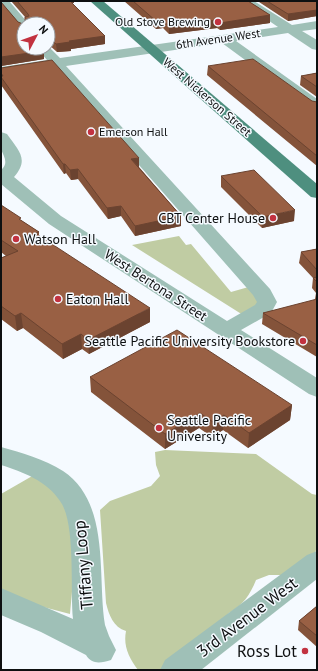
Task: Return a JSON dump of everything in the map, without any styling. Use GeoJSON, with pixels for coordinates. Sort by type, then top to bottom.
{"type":"FeatureCollection","features":[{"type":"Feature","properties":{"kind":"main road","name":"West Nickerson Street"},"geometry":{"type":"LineString","coordinates":[[96,1],[317,193]]}},
{"type":"Feature","properties":{"kind":"street"},"geometry":{"type":"LineString","coordinates":[[3,1],[16,16]]}},
{"type":"Feature","properties":{"kind":"street"},"geometry":{"type":"LineString","coordinates":[[246,1],[317,46]]}},
{"type":"Feature","properties":{"kind":"street","name":"6th Avenue West"},"geometry":{"type":"LineString","coordinates":[[1,71],[317,25]]}},
{"type":"Feature","properties":{"kind":"street"},"geometry":{"type":"LineString","coordinates":[[225,39],[317,106]]}},
{"type":"Feature","properties":{"kind":"street"},"geometry":{"type":"LineString","coordinates":[[50,56],[263,293],[267,302],[264,309],[226,330]]}},
{"type":"Feature","properties":{"kind":"street"},"geometry":{"type":"LineString","coordinates":[[1,137],[14,158],[15,164],[12,169],[2,176]]}},
{"type":"Feature","properties":{"kind":"street","name":"West Bertona Street"},"geometry":{"type":"LineString","coordinates":[[2,176],[55,220],[317,389]]}},
{"type":"Feature","properties":{"kind":"street","name":"Tiffany Loop"},"geometry":{"type":"LineString","coordinates":[[1,456],[26,463],[52,477],[68,491],[77,506],[82,524],[88,616],[98,647],[52,623],[1,601]]}},
{"type":"Feature","properties":{"kind":"street","name":"3rd Avenue West"},"geometry":{"type":"LineString","coordinates":[[176,670],[315,568]]}},
{"type":"Feature","properties":{"kind":"green space"},"geometry":{"type":"Polygon","coordinates":[[[179,236],[186,245],[191,244],[231,292],[252,286],[261,304],[243,315],[132,245],[179,236]]]}},
{"type":"Feature","properties":{"kind":"green space"},"geometry":{"type":"Polygon","coordinates":[[[165,450],[256,454],[312,494],[317,495],[317,545],[314,559],[294,575],[269,575],[256,580],[249,595],[242,603],[229,613],[169,670],[138,670],[126,647],[126,631],[115,624],[110,616],[106,603],[100,510],[110,501],[151,486],[160,476],[156,465],[155,452],[165,450]]]}},
{"type":"Feature","properties":{"kind":"green space"},"geometry":{"type":"Polygon","coordinates":[[[34,475],[57,491],[65,503],[70,517],[74,550],[74,568],[70,614],[28,603],[1,590],[1,494],[34,475]]]}},
{"type":"Feature","properties":{"kind":"building"},"geometry":{"type":"Polygon","coordinates":[[[17,1],[70,1],[105,36],[56,44],[56,16],[29,16],[17,1]]]}},
{"type":"Feature","properties":{"kind":"building"},"geometry":{"type":"Polygon","coordinates":[[[133,1],[248,1],[270,15],[220,23],[217,20],[169,26],[163,21],[156,21],[133,1]]]}},
{"type":"Feature","properties":{"kind":"building"},"geometry":{"type":"Polygon","coordinates":[[[267,1],[317,1],[317,10],[288,14],[267,1]]]}},
{"type":"Feature","properties":{"kind":"building"},"geometry":{"type":"Polygon","coordinates":[[[1,2],[16,20],[16,55],[1,57],[1,2]]]}},
{"type":"Feature","properties":{"kind":"building"},"geometry":{"type":"Polygon","coordinates":[[[253,59],[312,101],[317,102],[317,156],[208,66],[253,59]]]}},
{"type":"Feature","properties":{"kind":"building"},"geometry":{"type":"Polygon","coordinates":[[[52,60],[139,158],[131,159],[181,216],[135,226],[121,206],[107,208],[78,169],[70,170],[65,164],[63,164],[1,77],[3,76],[1,73],[1,68],[52,60]]]}},
{"type":"Feature","properties":{"kind":"building"},"geometry":{"type":"Polygon","coordinates":[[[317,73],[317,87],[301,76],[317,73]]]}},
{"type":"Feature","properties":{"kind":"building"},"geometry":{"type":"Polygon","coordinates":[[[254,170],[295,210],[263,217],[221,176],[254,170]]]}},
{"type":"Feature","properties":{"kind":"building","name":"Eaton Hall"},"geometry":{"type":"Polygon","coordinates":[[[1,205],[39,232],[35,233],[150,308],[88,340],[81,334],[62,344],[21,313],[15,316],[1,306],[1,258],[18,251],[1,240],[1,205]]]}},
{"type":"Feature","properties":{"kind":"building"},"geometry":{"type":"Polygon","coordinates":[[[317,249],[317,270],[301,252],[317,249]]]}},
{"type":"Feature","properties":{"kind":"building"},"geometry":{"type":"Polygon","coordinates":[[[317,299],[317,345],[263,313],[317,299]]]}},
{"type":"Feature","properties":{"kind":"building"},"geometry":{"type":"Polygon","coordinates":[[[177,330],[292,405],[249,433],[224,415],[213,422],[200,413],[165,434],[90,377],[177,330]]]}},
{"type":"Feature","properties":{"kind":"building"},"geometry":{"type":"Polygon","coordinates":[[[317,606],[317,636],[299,621],[317,606]]]}},
{"type":"Feature","properties":{"kind":"place","name":"Old Stove Brewing"},"geometry":{"type":"Point","coordinates":[218,22]}},
{"type":"Feature","properties":{"kind":"place","name":"Emerson Hall"},"geometry":{"type":"Point","coordinates":[91,132]}},
{"type":"Feature","properties":{"kind":"place","name":"CBT Center House"},"geometry":{"type":"Point","coordinates":[273,218]}},
{"type":"Feature","properties":{"kind":"place","name":"Watson Hall"},"geometry":{"type":"Point","coordinates":[16,239]}},
{"type":"Feature","properties":{"kind":"place","name":"Eaton Hall"},"geometry":{"type":"Point","coordinates":[58,299]}},
{"type":"Feature","properties":{"kind":"place","name":"Seattle Pacific University Bookstore"},"geometry":{"type":"Point","coordinates":[303,341]}},
{"type":"Feature","properties":{"kind":"place","name":"Seattle Pacific University"},"geometry":{"type":"Point","coordinates":[159,428]}},
{"type":"Feature","properties":{"kind":"place","name":"Ross Lot"},"geometry":{"type":"Point","coordinates":[305,651]}}]}
